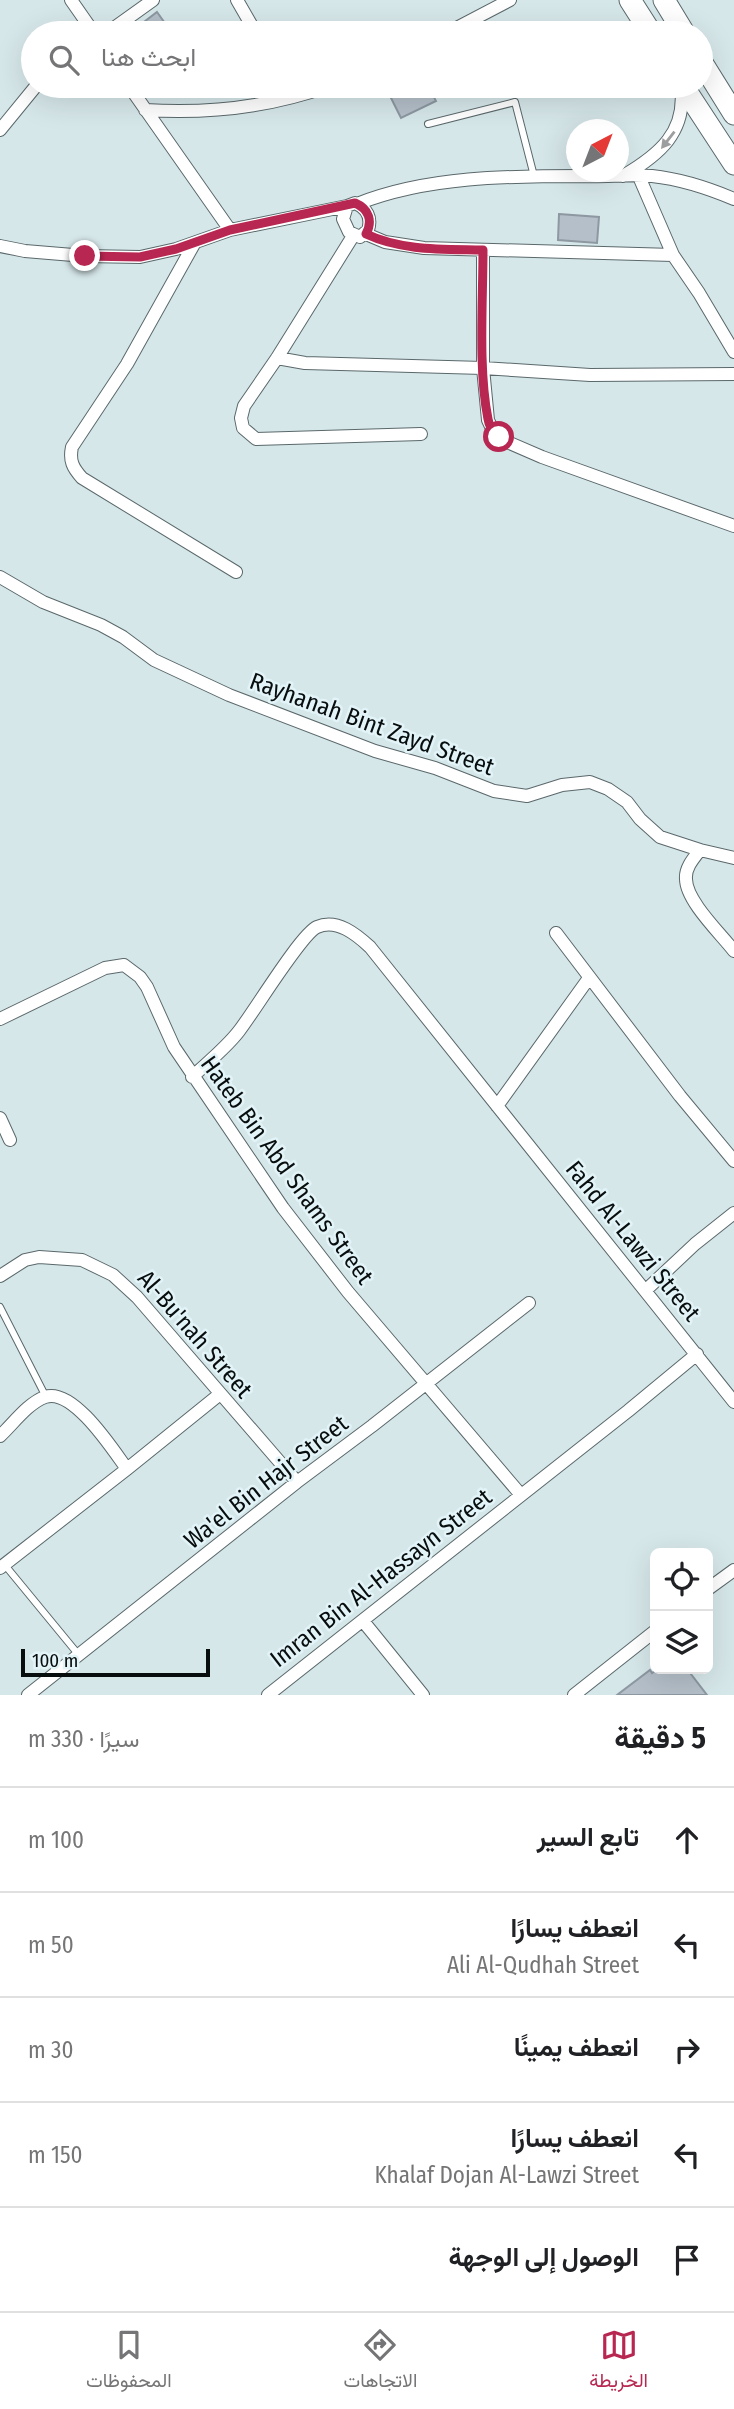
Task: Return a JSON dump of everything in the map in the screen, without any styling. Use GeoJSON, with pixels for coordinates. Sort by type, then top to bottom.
{"type":"FeatureCollection","features":[{"type":"Feature","properties":{"kind":"highway"},"geometry":{"type":"LineString","coordinates":[[630,0],[643,21]]}},
{"type":"Feature","properties":{"kind":"highway"},"geometry":{"type":"LineString","coordinates":[[664,0],[677,21]]}},
{"type":"Feature","properties":{"kind":"highway"},"geometry":{"type":"LineString","coordinates":[[713,80],[734,114]]}},
{"type":"Feature","properties":{"kind":"highway"},"geometry":{"type":"LineString","coordinates":[[690,98],[734,164]]}},
{"type":"Feature","properties":{"kind":"street"},"geometry":{"type":"LineString","coordinates":[[71,0],[82,21]]}},
{"type":"Feature","properties":{"kind":"street"},"geometry":{"type":"LineString","coordinates":[[124,21],[153,0]]}},
{"type":"Feature","properties":{"kind":"street"},"geometry":{"type":"LineString","coordinates":[[237,0],[249,21]]}},
{"type":"Feature","properties":{"kind":"street"},"geometry":{"type":"LineString","coordinates":[[470,21],[510,0]]}},
{"type":"Feature","properties":{"kind":"street"},"geometry":{"type":"LineString","coordinates":[[0,130],[26,98]]}},
{"type":"Feature","properties":{"kind":"street"},"geometry":{"type":"LineString","coordinates":[[137,98],[230,230]]}},
{"type":"Feature","properties":{"kind":"street"},"geometry":{"type":"LineString","coordinates":[[145,110],[185,113],[288,98]]}},
{"type":"Feature","properties":{"kind":"street"},"geometry":{"type":"LineString","coordinates":[[637,173],[672,137],[680,120],[682,98]]}},
{"type":"Feature","properties":{"kind":"street"},"geometry":{"type":"LineString","coordinates":[[637,173],[673,255],[734,352]]}},
{"type":"Feature","properties":{"kind":"street"},"geometry":{"type":"LineString","coordinates":[[0,246],[85,256],[140,257],[194,244],[230,230],[352,205],[395,190],[534,176],[623,176],[637,173],[687,183],[734,200]]}},
{"type":"Feature","properties":{"kind":"street"},"geometry":{"type":"LineString","coordinates":[[352,205],[343,216],[343,223],[359,235],[399,245],[673,255]]}},
{"type":"Feature","properties":{"kind":"street"},"geometry":{"type":"LineString","coordinates":[[352,205],[363,207],[369,219],[244,407],[241,418],[243,428],[256,439],[421,434]]}},
{"type":"Feature","properties":{"kind":"street"},"geometry":{"type":"LineString","coordinates":[[194,244],[127,364],[72,447],[70,457],[82,478],[236,572]]}},
{"type":"Feature","properties":{"kind":"street"},"geometry":{"type":"LineString","coordinates":[[483,250],[484,368],[488,419],[494,433],[542,457],[734,526]]}},
{"type":"Feature","properties":{"kind":"street"},"geometry":{"type":"LineString","coordinates":[[277,358],[305,363],[484,368],[590,375],[734,374]]}},
{"type":"Feature","properties":{"kind":"street","name":"Rayhanah Bint Zayd Street"},"geometry":{"type":"LineString","coordinates":[[0,577],[43,602],[101,625],[123,637],[154,660],[266,709],[375,751],[435,768],[494,791],[527,796],[562,785],[590,782],[608,789],[627,802],[640,819],[660,837],[734,858]]}},
{"type":"Feature","properties":{"kind":"street"},"geometry":{"type":"LineString","coordinates":[[700,850],[687,870],[685,879],[688,891],[734,951]]}},
{"type":"Feature","properties":{"kind":"street","name":"Fahd Al-Lawzi Street"},"geometry":{"type":"LineString","coordinates":[[192,1076],[237,1034],[301,943],[317,927],[330,926],[352,930],[370,947],[734,1402]]}},
{"type":"Feature","properties":{"kind":"street"},"geometry":{"type":"LineString","coordinates":[[556,933],[734,1161]]}},
{"type":"Feature","properties":{"kind":"street","name":"Hateb Bin Abd Shams Street"},"geometry":{"type":"LineString","coordinates":[[0,1019],[105,968],[124,965],[140,977],[174,1047],[192,1076],[314,1251],[521,1495]]}},
{"type":"Feature","properties":{"kind":"street"},"geometry":{"type":"LineString","coordinates":[[497,1107],[589,978]]}},
{"type":"Feature","properties":{"kind":"street"},"geometry":{"type":"LineString","coordinates":[[0,1118],[10,1140]]}},
{"type":"Feature","properties":{"kind":"street"},"geometry":{"type":"LineString","coordinates":[[646,1290],[695,1244],[734,1213]]}},
{"type":"Feature","properties":{"kind":"street","name":"Al-Bu'nah Street"},"geometry":{"type":"LineString","coordinates":[[0,1276],[25,1260],[39,1257],[82,1260],[113,1275],[137,1297],[296,1482]]}},
{"type":"Feature","properties":{"kind":"street","name":"Wa'el Bin Hajr Street"},"geometry":{"type":"LineString","coordinates":[[28,1695],[296,1482],[529,1303]]}},
{"type":"Feature","properties":{"kind":"street","name":"Imran Bin Al-Hassayn Street"},"geometry":{"type":"LineString","coordinates":[[268,1695],[697,1354]]}},
{"type":"Feature","properties":{"kind":"street"},"geometry":{"type":"LineString","coordinates":[[2,1566],[220,1394]]}},
{"type":"Feature","properties":{"kind":"street"},"geometry":{"type":"LineString","coordinates":[[0,1436],[26,1410],[46,1397],[60,1397],[72,1403],[99,1432],[127,1469]]}},
{"type":"Feature","properties":{"kind":"street"},"geometry":{"type":"LineString","coordinates":[[713,1585],[734,1570]]}},
{"type":"Feature","properties":{"kind":"street"},"geometry":{"type":"LineString","coordinates":[[363,1621],[424,1695]]}},
{"type":"Feature","properties":{"kind":"street"},"geometry":{"type":"LineString","coordinates":[[574,1695],[650,1635]]}},
{"type":"Feature","properties":{"kind":"lane"},"geometry":{"type":"LineString","coordinates":[[428,124],[514,102],[534,176]]}},
{"type":"Feature","properties":{"kind":"lane"},"geometry":{"type":"LineString","coordinates":[[0,1307],[46,1397]]}},
{"type":"Feature","properties":{"kind":"lane"},"geometry":{"type":"LineString","coordinates":[[2,1566],[78,1654]]}},
{"type":"Feature","properties":{"kind":"building"},"geometry":{"type":"Polygon","coordinates":[[[157,12],[163,21],[145,21],[157,12]]]}},
{"type":"Feature","properties":{"kind":"building"},"geometry":{"type":"Polygon","coordinates":[[[391,98],[434,98],[436,101],[401,118],[391,98]]]}},
{"type":"Feature","properties":{"kind":"building"},"geometry":{"type":"Polygon","coordinates":[[[559,214],[599,217],[597,243],[558,240],[559,214]]]}},
{"type":"Feature","properties":{"kind":"building"},"geometry":{"type":"Polygon","coordinates":[[[650,1670],[650,1674],[691,1674],[707,1695],[617,1695],[650,1670]]]}},
{"type":"Feature","properties":{"kind":"route"},"geometry":{"type":"LineString","coordinates":[[85,256],[140,257],[210,239],[230,230],[355,203],[363,207],[369,216],[366,234],[385,242],[424,248],[483,250],[484,368],[488,419],[494,433],[499,437]]}}]}
